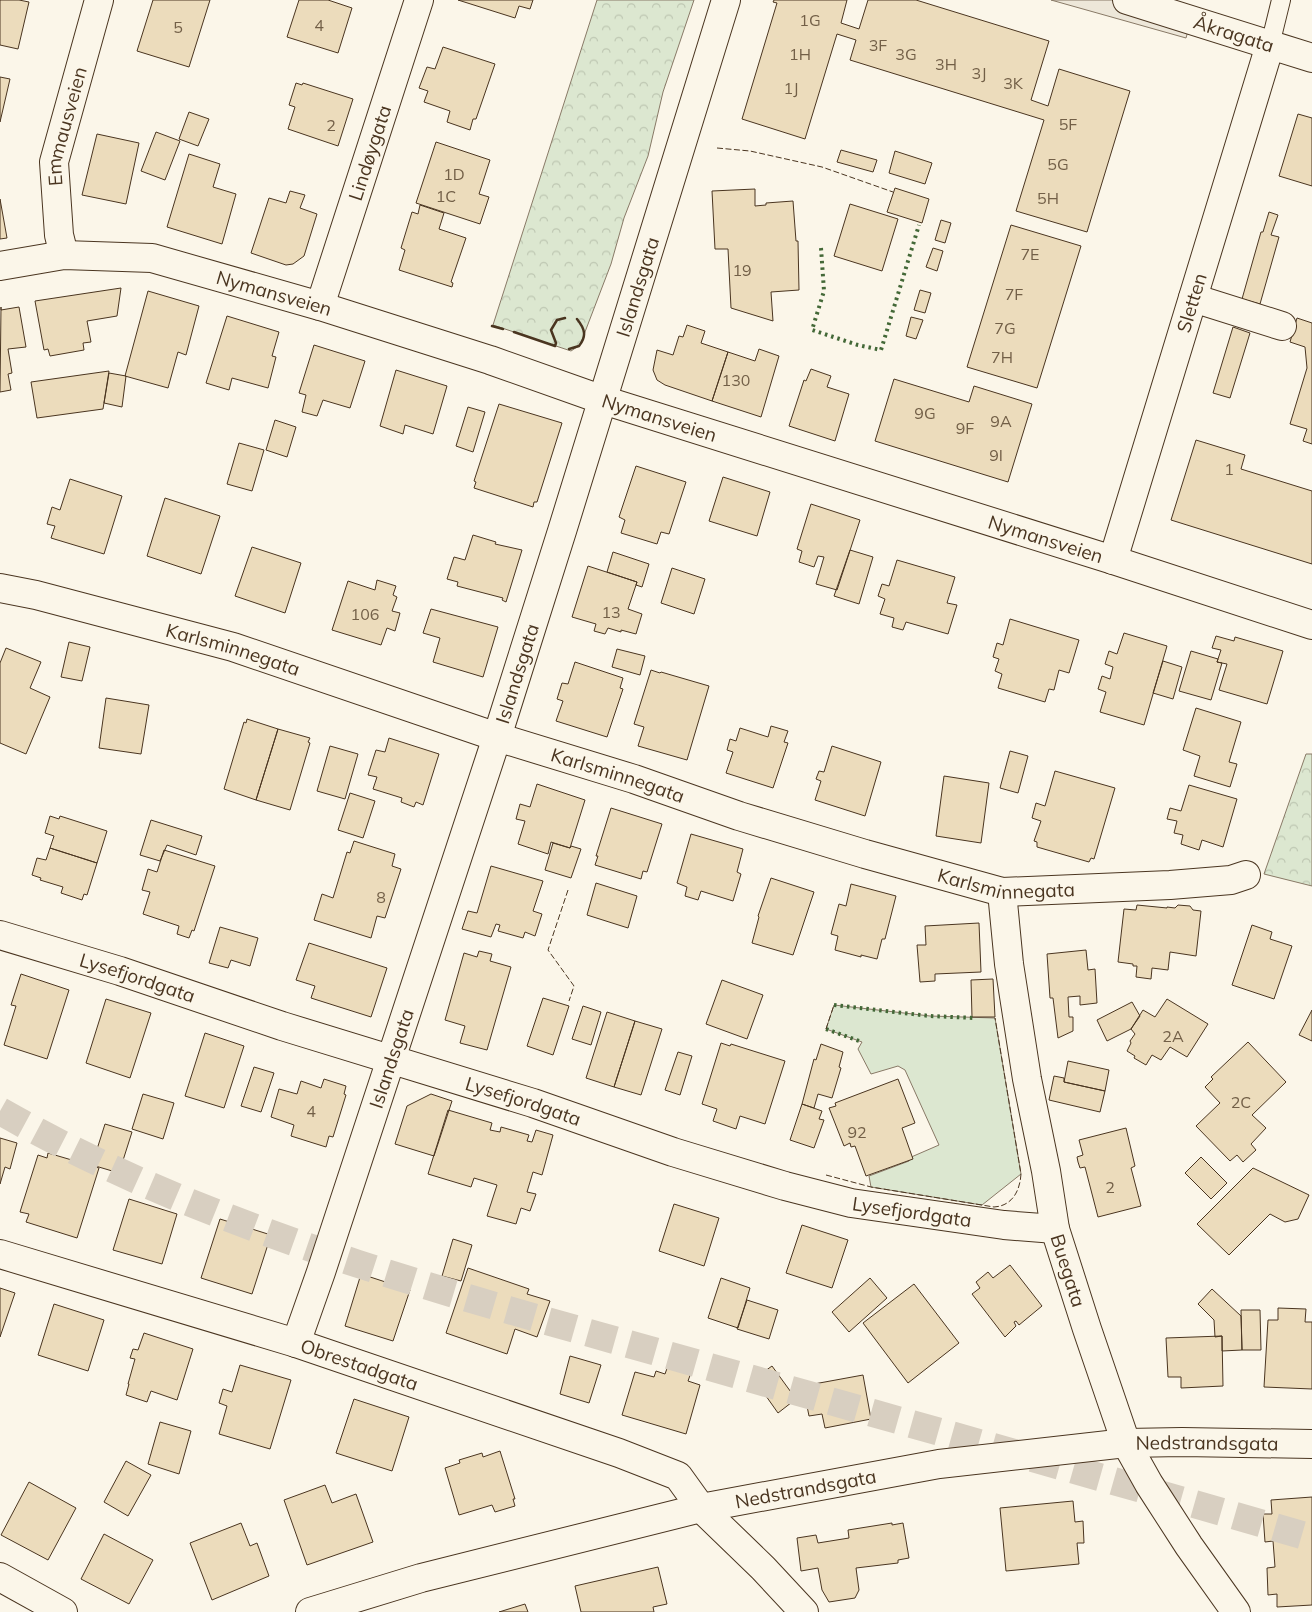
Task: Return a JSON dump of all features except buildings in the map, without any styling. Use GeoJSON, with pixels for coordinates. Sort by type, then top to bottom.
{"type":"FeatureCollection","features":[{"type":"Feature","properties":{"kind":"street","name":"Emmausveien"},"geometry":{"type":"LineString","coordinates":[[64,255],[59,235],[54,162],[99,0]]}},
{"type":"Feature","properties":{"kind":"street","name":"Lindøygata"},"geometry":{"type":"LineString","coordinates":[[320,306],[419,0]]}},
{"type":"Feature","properties":{"kind":"street","name":"Islandsgata"},"geometry":{"type":"LineString","coordinates":[[296,1343],[497,738],[726,0]]}},
{"type":"Feature","properties":{"kind":"street","name":"Åkragata"},"geometry":{"type":"LineString","coordinates":[[1127,0],[1312,58]]}},
{"type":"Feature","properties":{"kind":"street","name":"Sletten"},"geometry":{"type":"LineString","coordinates":[[1114,560],[1270,45]]}},
{"type":"Feature","properties":{"kind":"street","name":"Nymansveien"},"geometry":{"type":"LineString","coordinates":[[0,266],[64,255],[152,258],[320,306],[490,360],[602,400],[1114,560],[1312,625]]}},
{"type":"Feature","properties":{"kind":"street","name":"Sletten"},"geometry":{"type":"LineString","coordinates":[[1193,298],[1282,326]]}},
{"type":"Feature","properties":{"kind":"street","name":"Karlsminnegata"},"geometry":{"type":"LineString","coordinates":[[0,588],[36,595],[232,646],[497,738],[634,779],[739,816],[865,854],[1002,892],[1170,885],[1231,880],[1246,875]]}},
{"type":"Feature","properties":{"kind":"street","name":"Buegata"},"geometry":{"type":"LineString","coordinates":[[1002,892],[1010,964],[1027,1079],[1046,1172],[1055,1229],[1126,1443],[1149,1484],[1189,1546],[1236,1612]]}},
{"type":"Feature","properties":{"kind":"street","name":"Lysefjordgata"},"geometry":{"type":"LineString","coordinates":[[0,935],[120,971],[282,1026],[533,1103],[673,1152],[795,1189],[851,1203],[1004,1225],[1055,1229]]}},
{"type":"Feature","properties":{"kind":"street","name":"Obrestadgata"},"geometry":{"type":"LineString","coordinates":[[0,1254],[296,1343],[619,1453],[678,1476],[701,1508],[763,1568],[804,1612]]}},
{"type":"Feature","properties":{"kind":"street","name":"Nedstrandsgata"},"geometry":{"type":"LineString","coordinates":[[310,1612],[421,1578],[701,1508],[940,1464],[1126,1443],[1312,1444]]}},
{"type":"Feature","properties":{"kind":"street"},"geometry":{"type":"LineString","coordinates":[[0,1577],[63,1612]]}},
{"type":"Feature","properties":{"kind":"lane"},"geometry":{"type":"LineString","coordinates":[[1270,45],[1281,0]]}},
{"type":"Feature","properties":{"kind":"green space"},"geometry":{"type":"Polygon","coordinates":[[[597,0],[694,0],[663,92],[648,156],[624,218],[611,264],[580,345],[571,351],[493,325],[597,0]]]}},
{"type":"Feature","properties":{"kind":"green space"},"geometry":{"type":"Polygon","coordinates":[[[1306,754],[1312,754],[1312,886],[1264,874],[1306,754]]]}},
{"type":"Feature","properties":{"kind":"green space"},"geometry":{"type":"Polygon","coordinates":[[[834,1005],[930,1016],[995,1018],[1021,1174],[982,1205],[871,1187],[869,1176],[909,1161],[909,1158],[939,1145],[905,1070],[898,1066],[871,1074],[858,1049],[862,1042],[826,1029],[834,1005]]]}},
{"type":"Feature","properties":{"kind":"shaded area"},"geometry":{"type":"Polygon","coordinates":[[[1051,0],[1126,0],[1191,20],[1186,38],[1051,0]]]}},
{"type":"Feature","properties":{"kind":"tunnel"},"geometry":{"type":"LineString","coordinates":[[0,1111],[77,1152],[156,1188],[236,1221],[400,1277],[567,1327],[1312,1538]]}},
{"type":"Feature","properties":{"kind":"hedge"},"geometry":{"type":"LineString","coordinates":[[821,248],[824,291],[812,330],[858,345],[881,350],[919,225]]}},
{"type":"Feature","properties":{"kind":"hedge"},"geometry":{"type":"LineString","coordinates":[[834,1005],[930,1016],[975,1018]]}},
{"type":"Feature","properties":{"kind":"hedge"},"geometry":{"type":"LineString","coordinates":[[826,1029],[862,1042]]}},
{"type":"Feature","properties":{"kind":"fence"},"geometry":{"type":"LineString","coordinates":[[717,148],[750,151],[822,167],[893,192]]}},
{"type":"Feature","properties":{"kind":"fence"},"geometry":{"type":"LineString","coordinates":[[568,890],[548,950],[574,986],[569,1001]]}},
{"type":"Feature","properties":{"kind":"fence"},"geometry":{"type":"LineString","coordinates":[[826,1029],[834,1005]]}},
{"type":"Feature","properties":{"kind":"fence"},"geometry":{"type":"LineString","coordinates":[[826,1175],[871,1187],[994,1207],[1010,1201],[1017,1192],[1021,1174],[995,1018]]}},
{"type":"Feature","properties":{"kind":"wall"},"geometry":{"type":"LineString","coordinates":[[514,332],[555,346],[556,343],[551,330],[557,320],[565,318]]}},
{"type":"Feature","properties":{"kind":"wall"},"geometry":{"type":"LineString","coordinates":[[569,349],[579,346],[584,336],[582,326],[577,319]]}},
{"type":"Feature","properties":{"kind":"wall"},"geometry":{"type":"LineString","coordinates":[[492,326],[503,329]]}}]}
